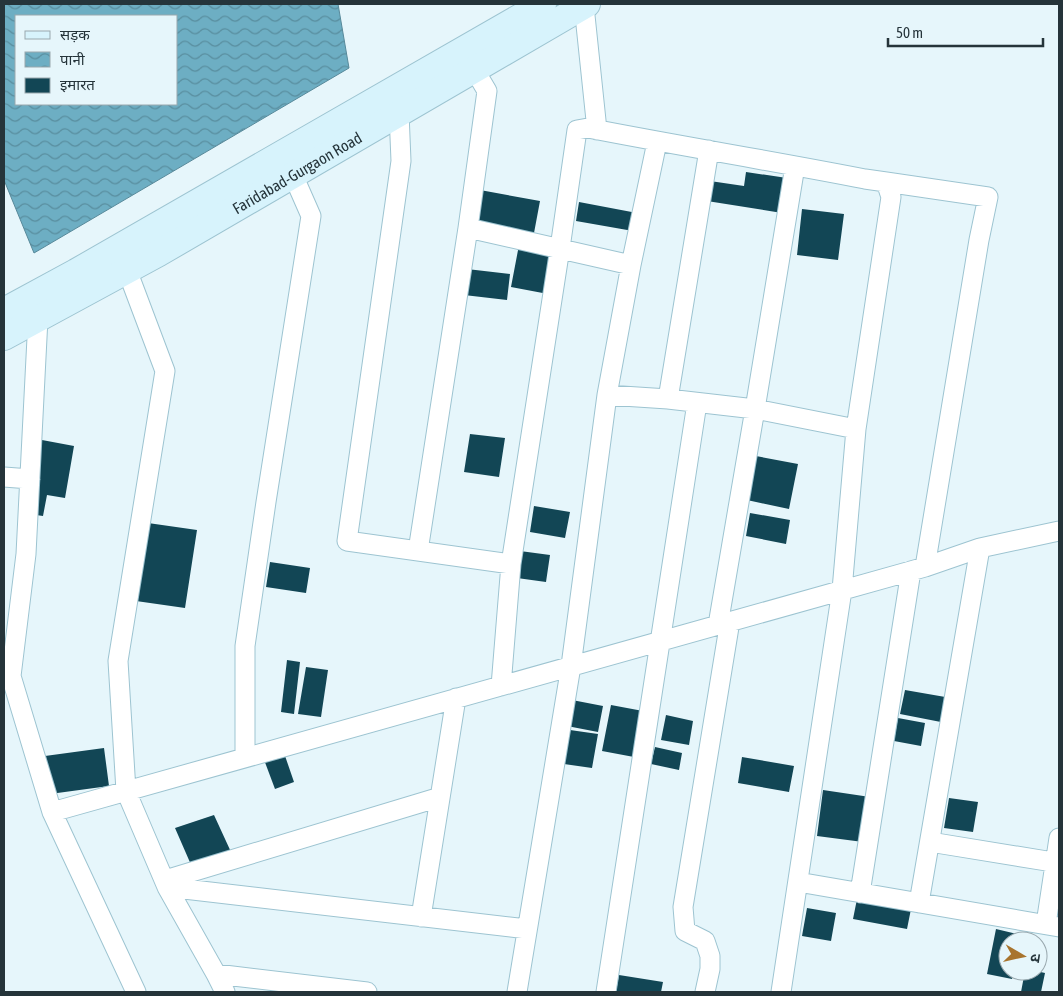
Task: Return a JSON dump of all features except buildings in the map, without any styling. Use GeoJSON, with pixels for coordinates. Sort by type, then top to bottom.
{"type":"FeatureCollection","features":[{"type":"Feature","properties":{"kind":"main road","name":"Faridabad-Gurgaon Road"},"geometry":{"type":"LineString","coordinates":[[4,311],[552,9],[586,5]]}},
{"type":"Feature","properties":{"kind":"main road","name":"Faridabad-Gurgaon Road"},"geometry":{"type":"LineString","coordinates":[[4,338],[159,253],[474,69],[552,9]]}},
{"type":"Feature","properties":{"kind":"street"},"geometry":{"type":"LineString","coordinates":[[586,5],[597,130]]}},
{"type":"Feature","properties":{"kind":"street"},"geometry":{"type":"LineString","coordinates":[[418,551],[468,228],[486,91],[474,69]]}},
{"type":"Feature","properties":{"kind":"street"},"geometry":{"type":"LineString","coordinates":[[398,113],[401,160],[347,541],[511,564]]}},
{"type":"Feature","properties":{"kind":"street"},"geometry":{"type":"LineString","coordinates":[[501,686],[511,564],[560,248],[576,130],[588,128],[865,179],[988,197],[918,569],[860,893]]}},
{"type":"Feature","properties":{"kind":"street"},"geometry":{"type":"LineString","coordinates":[[517,992],[571,666],[607,395],[631,265],[657,142]]}},
{"type":"Feature","properties":{"kind":"street"},"geometry":{"type":"LineString","coordinates":[[668,399],[709,150]]}},
{"type":"Feature","properties":{"kind":"street"},"geometry":{"type":"LineString","coordinates":[[705,992],[710,968],[710,956],[705,941],[685,931],[683,907],[755,409],[795,166]]}},
{"type":"Feature","properties":{"kind":"street"},"geometry":{"type":"LineString","coordinates":[[245,758],[245,646],[311,216],[293,175]]}},
{"type":"Feature","properties":{"kind":"street"},"geometry":{"type":"LineString","coordinates":[[786,991],[798,882],[842,590],[856,429],[891,197],[886,182]]}},
{"type":"Feature","properties":{"kind":"street"},"geometry":{"type":"LineString","coordinates":[[468,228],[631,265]]}},
{"type":"Feature","properties":{"kind":"street"},"geometry":{"type":"LineString","coordinates":[[127,270],[164,371],[118,661],[126,791],[166,883],[225,992]]}},
{"type":"Feature","properties":{"kind":"street"},"geometry":{"type":"LineString","coordinates":[[38,318],[26,554],[11,676],[52,812],[136,992]]}},
{"type":"Feature","properties":{"kind":"street"},"geometry":{"type":"LineString","coordinates":[[607,395],[668,399],[755,409],[856,429]]}},
{"type":"Feature","properties":{"kind":"street"},"geometry":{"type":"LineString","coordinates":[[606,992],[697,403]]}},
{"type":"Feature","properties":{"kind":"street"},"geometry":{"type":"LineString","coordinates":[[4,477],[30,479]]}},
{"type":"Feature","properties":{"kind":"street"},"geometry":{"type":"LineString","coordinates":[[52,812],[918,569],[980,548],[1059,532]]}},
{"type":"Feature","properties":{"kind":"street"},"geometry":{"type":"LineString","coordinates":[[919,903],[980,548]]}},
{"type":"Feature","properties":{"kind":"street"},"geometry":{"type":"LineString","coordinates":[[421,917],[456,698]]}},
{"type":"Feature","properties":{"kind":"street"},"geometry":{"type":"LineString","coordinates":[[166,883],[440,797]]}},
{"type":"Feature","properties":{"kind":"street"},"geometry":{"type":"LineString","coordinates":[[798,882],[1053,925],[1059,838]]}},
{"type":"Feature","properties":{"kind":"street"},"geometry":{"type":"LineString","coordinates":[[930,842],[1057,862]]}},
{"type":"Feature","properties":{"kind":"street"},"geometry":{"type":"LineString","coordinates":[[166,883],[421,917],[528,929]]}},
{"type":"Feature","properties":{"kind":"street"},"geometry":{"type":"LineString","coordinates":[[216,974],[367,992]]}},
{"type":"Feature","properties":{"kind":"water"},"geometry":{"type":"Polygon","coordinates":[[[4,4],[338,4],[349,68],[34,253],[4,180],[4,4]]]}}]}
